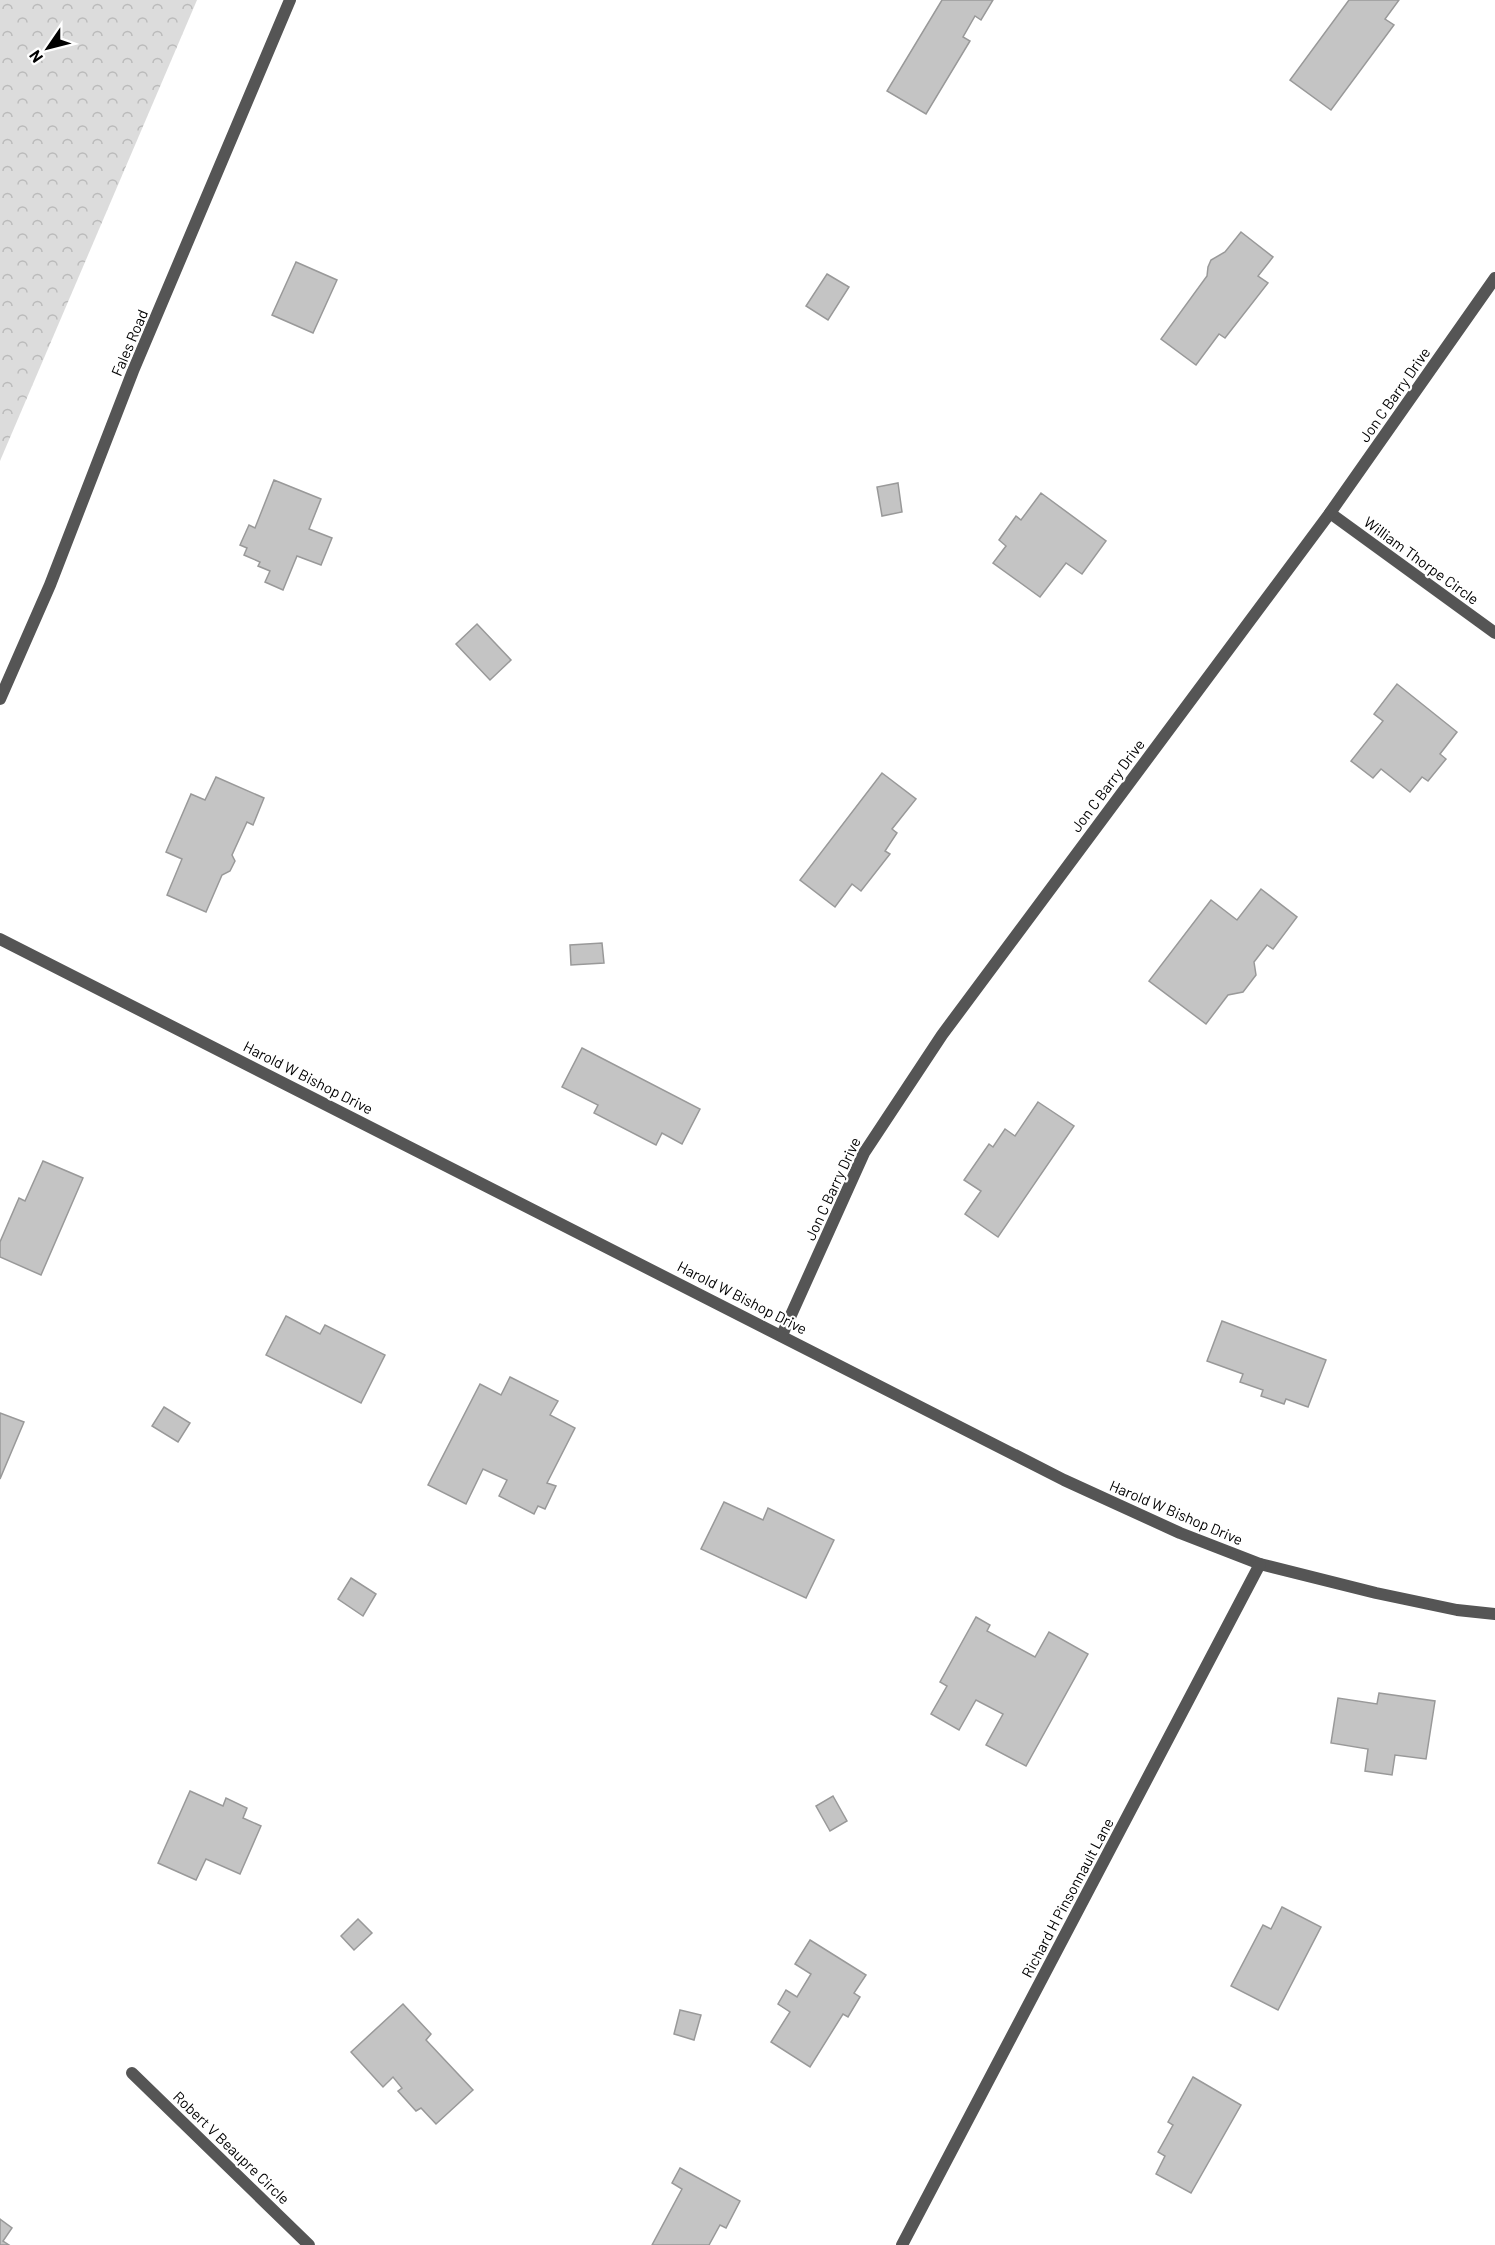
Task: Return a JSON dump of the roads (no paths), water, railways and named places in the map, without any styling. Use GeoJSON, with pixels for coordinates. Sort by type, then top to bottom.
{"type":"FeatureCollection","features":[{"type":"Feature","properties":{"kind":"street","name":"Fales Road"},"geometry":{"type":"LineString","coordinates":[[0,699],[50,585],[133,371],[290,0]]}},
{"type":"Feature","properties":{"kind":"street","name":"Jon C Barry Drive"},"geometry":{"type":"LineString","coordinates":[[782,1335],[864,1153],[902,1093],[942,1035],[1330,513],[1495,278]]}},
{"type":"Feature","properties":{"kind":"street","name":"William Thorpe Circle"},"geometry":{"type":"LineString","coordinates":[[1330,513],[1495,633]]}},
{"type":"Feature","properties":{"kind":"street","name":"Harold W Bishop Drive"},"geometry":{"type":"LineString","coordinates":[[0,939],[1064,1480],[1180,1533],[1260,1564],[1376,1593],[1457,1610],[1495,1614]]}},
{"type":"Feature","properties":{"kind":"street","name":"Richard H Pinsonnault Lane"},"geometry":{"type":"LineString","coordinates":[[902,2245],[1260,1564]]}},
{"type":"Feature","properties":{"kind":"street","name":"Robert V Beaupre Circle"},"geometry":{"type":"LineString","coordinates":[[132,2073],[309,2245]]}}]}
